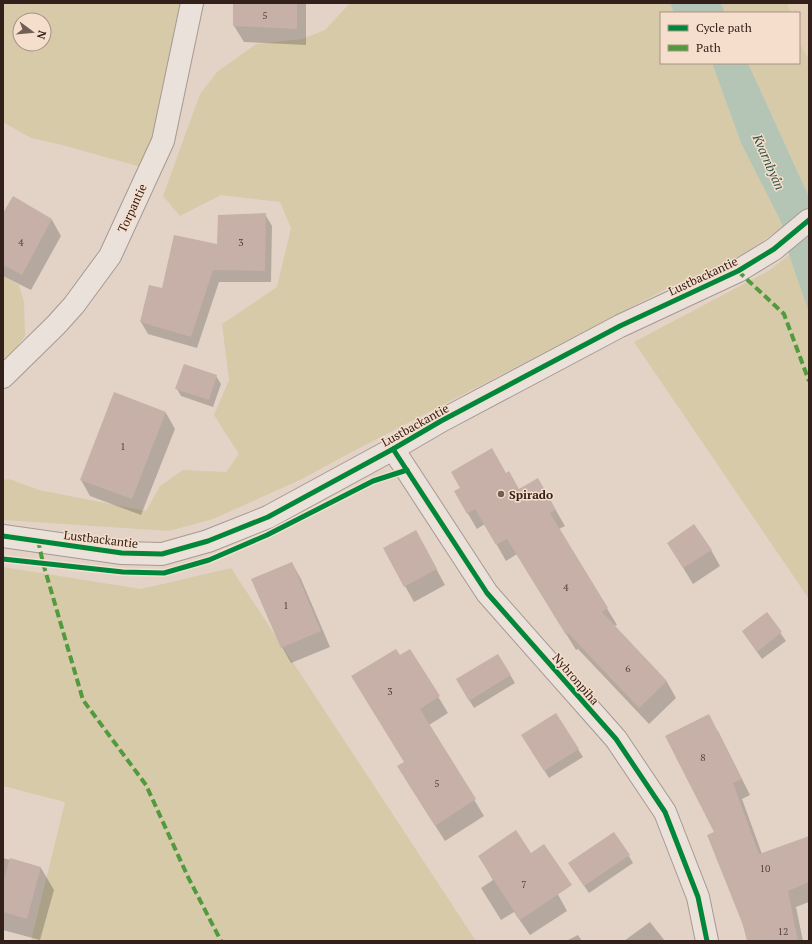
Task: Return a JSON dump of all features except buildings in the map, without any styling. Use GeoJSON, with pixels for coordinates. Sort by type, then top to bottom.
{"type":"FeatureCollection","features":[{"type":"Feature","properties":{"kind":"street","name":"Torpantie"},"geometry":{"type":"LineString","coordinates":[[3,377],[74,305],[110,256],[163,141],[192,3]]}},
{"type":"Feature","properties":{"kind":"street","name":"Lustbackantie"},"geometry":{"type":"LineString","coordinates":[[3,536],[122,554],[162,554],[208,541],[268,517],[441,421],[620,326],[738,271],[774,249],[809,220]]}},
{"type":"Feature","properties":{"kind":"street","name":"Nybronpiha"},"geometry":{"type":"LineString","coordinates":[[393,449],[487,593],[616,739],[665,812],[698,897],[707,941]]}},
{"type":"Feature","properties":{"kind":"shaded area"},"geometry":{"type":"Polygon","coordinates":[[[3,3],[185,3],[166,100],[141,167],[31,138],[3,122],[3,3]]]}},
{"type":"Feature","properties":{"kind":"shaded area"},"geometry":{"type":"Polygon","coordinates":[[[350,3],[670,3],[674,12],[660,12],[660,64],[712,64],[741,143],[781,222],[782,228],[742,255],[668,288],[302,479],[213,519],[169,531],[3,520],[3,480],[9,479],[39,490],[146,511],[160,486],[183,470],[226,472],[239,454],[214,415],[229,380],[222,324],[277,287],[291,228],[280,202],[221,195],[180,216],[163,196],[200,94],[217,72],[256,44],[302,39],[325,30],[350,3]]]}},
{"type":"Feature","properties":{"kind":"shaded area"},"geometry":{"type":"Polygon","coordinates":[[[721,3],[787,3],[791,12],[725,12],[721,3]]]}},
{"type":"Feature","properties":{"kind":"shaded area"},"geometry":{"type":"Polygon","coordinates":[[[787,3],[809,3],[809,59],[800,45],[800,12],[791,12],[787,3]]]}},
{"type":"Feature","properties":{"kind":"shaded area"},"geometry":{"type":"Polygon","coordinates":[[[800,45],[809,59],[809,197],[748,64],[800,64],[800,45]]]}},
{"type":"Feature","properties":{"kind":"shaded area"},"geometry":{"type":"Polygon","coordinates":[[[789,255],[809,313],[809,599],[634,342],[770,270],[789,255]]]}},
{"type":"Feature","properties":{"kind":"shaded area"},"geometry":{"type":"Polygon","coordinates":[[[3,276],[19,285],[24,302],[25,336],[3,365],[3,276]]]}},
{"type":"Feature","properties":{"kind":"shaded area"},"geometry":{"type":"Polygon","coordinates":[[[3,567],[141,589],[231,568],[476,941],[31,941],[65,802],[3,786],[3,567]]]}},
{"type":"Feature","properties":{"kind":"water"},"geometry":{"type":"Polygon","coordinates":[[[670,3],[721,3],[725,12],[674,12],[670,3]]]}},
{"type":"Feature","properties":{"kind":"water","name":"Kvarnbyån"},"geometry":{"type":"Polygon","coordinates":[[[712,64],[748,64],[809,197],[809,313],[789,255],[781,222],[741,143],[712,64]]]}},
{"type":"Feature","properties":{"kind":"marked path"},"geometry":{"type":"LineString","coordinates":[[738,271],[784,314],[809,381]]}},
{"type":"Feature","properties":{"kind":"marked path"},"geometry":{"type":"LineString","coordinates":[[38,540],[43,563],[83,700],[146,785],[188,877],[221,941]]}},
{"type":"Feature","properties":{"kind":"cycle path"},"geometry":{"type":"LineString","coordinates":[[3,536],[122,553],[162,554],[208,541],[268,517],[441,421],[620,326],[738,271],[774,249],[809,220]]}},
{"type":"Feature","properties":{"kind":"cycle path"},"geometry":{"type":"LineString","coordinates":[[393,449],[487,593],[616,739],[665,812],[698,897],[707,941]]}},
{"type":"Feature","properties":{"kind":"cycle path"},"geometry":{"type":"LineString","coordinates":[[3,559],[123,572],[164,573],[209,560],[267,535],[373,481],[407,470]]}},
{"type":"Feature","properties":{"kind":"place","name":"Spirado"},"geometry":{"type":"Point","coordinates":[501,494]}}]}
